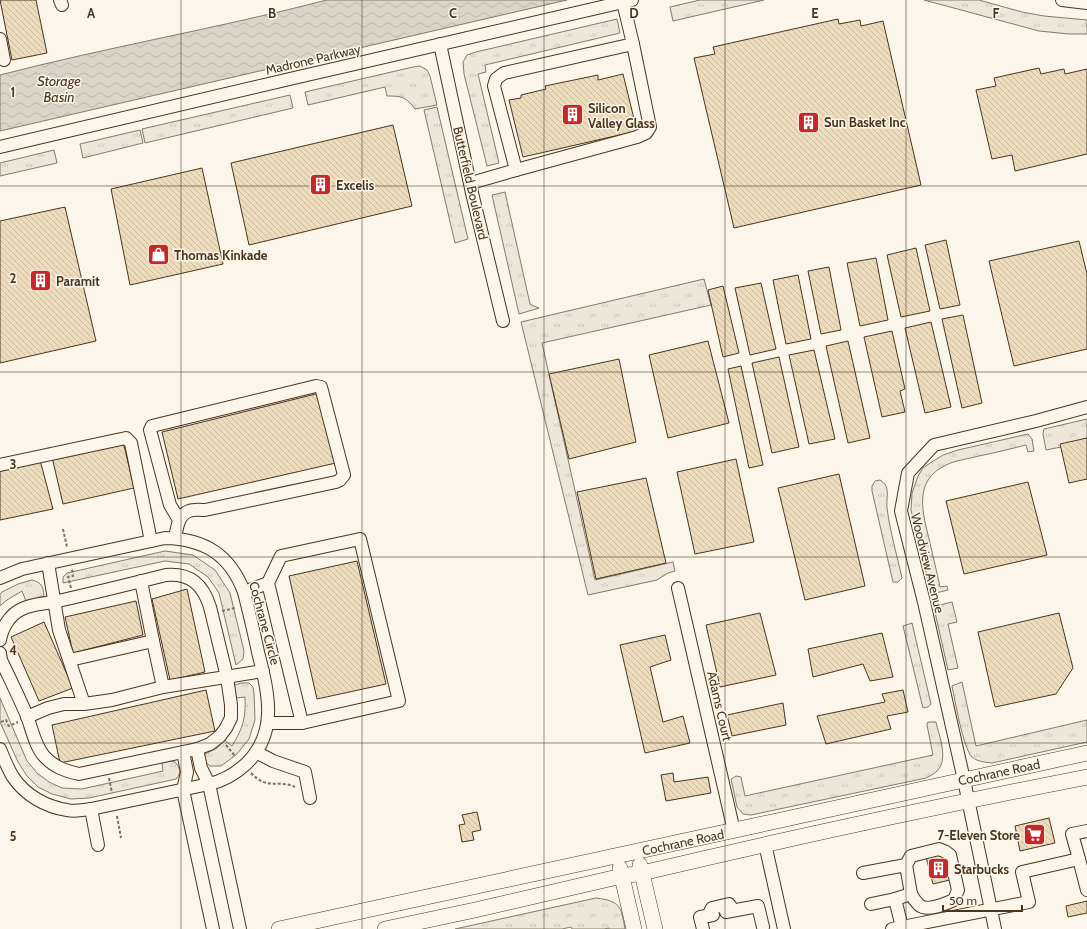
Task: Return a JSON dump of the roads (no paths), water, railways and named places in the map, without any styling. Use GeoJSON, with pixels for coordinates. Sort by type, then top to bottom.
{"type":"FeatureCollection","features":[{"type":"Feature","properties":{"kind":"main road","name":"Cochrane Road"},"geometry":{"type":"LineString","coordinates":[[279,929],[1087,753]]}},
{"type":"Feature","properties":{"kind":"main road","name":"Cochrane Road"},"geometry":{"type":"LineString","coordinates":[[385,929],[968,800],[1086,781]]}},
{"type":"Feature","properties":{"kind":"main road"},"geometry":{"type":"LineString","coordinates":[[637,852],[655,929]]}},
{"type":"Feature","properties":{"kind":"main road"},"geometry":{"type":"LineString","coordinates":[[616,856],[634,929]]}},
{"type":"Feature","properties":{"kind":"street"},"geometry":{"type":"LineString","coordinates":[[1062,0],[1087,3]]}},
{"type":"Feature","properties":{"kind":"street"},"geometry":{"type":"LineString","coordinates":[[470,183],[637,137],[646,133],[650,127],[633,44],[628,1]]}},
{"type":"Feature","properties":{"kind":"street","name":"Madrone Parkway"},"geometry":{"type":"LineString","coordinates":[[0,147],[628,1]]}},
{"type":"Feature","properties":{"kind":"street"},"geometry":{"type":"LineString","coordinates":[[0,39],[4,60]]}},
{"type":"Feature","properties":{"kind":"street","name":"Butterfield Boulevard"},"geometry":{"type":"LineString","coordinates":[[440,44],[470,183],[503,321]]}},
{"type":"Feature","properties":{"kind":"street"},"geometry":{"type":"LineString","coordinates":[[516,170],[494,86],[496,79],[504,73],[633,44]]}},
{"type":"Feature","properties":{"kind":"street"},"geometry":{"type":"LineString","coordinates":[[176,538],[179,520],[190,510],[205,510],[340,480],[344,475],[321,387],[316,386],[152,426],[150,430],[170,505],[179,520]]}},
{"type":"Feature","properties":{"kind":"street","name":"Woodview Avenue"},"geometry":{"type":"LineString","coordinates":[[995,929],[964,780],[924,602],[901,511],[908,474],[934,446],[1087,407]]}},
{"type":"Feature","properties":{"kind":"street"},"geometry":{"type":"LineString","coordinates":[[0,465],[126,438],[131,443],[151,541]]}},
{"type":"Feature","properties":{"kind":"street","name":"Cochrane Circle"},"geometry":{"type":"LineString","coordinates":[[0,578],[22,569],[166,538],[189,540],[213,550],[222,557],[234,571],[244,592],[263,671],[269,710],[268,723],[262,744],[238,771],[230,777],[183,790],[91,809],[68,811],[54,807],[39,800],[17,783],[9,770],[0,749]]}},
{"type":"Feature","properties":{"kind":"street"},"geometry":{"type":"LineString","coordinates":[[268,723],[302,723],[399,701],[360,539],[281,556],[268,584],[302,723]]}},
{"type":"Feature","properties":{"kind":"street"},"geometry":{"type":"LineString","coordinates":[[48,563],[59,630],[84,704]]}},
{"type":"Feature","properties":{"kind":"street"},"geometry":{"type":"LineString","coordinates":[[0,640],[5,626],[14,614],[21,609],[30,606],[55,602],[166,575],[176,574],[188,578],[195,582],[207,598],[210,607],[227,677],[231,705],[230,718],[226,728],[220,736],[210,744],[197,749],[79,774],[71,772],[59,768],[51,763],[39,750],[24,719],[1,660],[0,653]]}},
{"type":"Feature","properties":{"kind":"street"},"geometry":{"type":"LineString","coordinates":[[142,581],[163,687]]}},
{"type":"Feature","properties":{"kind":"street"},"geometry":{"type":"LineString","coordinates":[[244,592],[268,584]]}},
{"type":"Feature","properties":{"kind":"street","name":"Adams Court"},"geometry":{"type":"LineString","coordinates":[[678,588],[734,831]]}},
{"type":"Feature","properties":{"kind":"street"},"geometry":{"type":"LineString","coordinates":[[70,660],[153,641]]}},
{"type":"Feature","properties":{"kind":"street"},"geometry":{"type":"LineString","coordinates":[[24,719],[48,708],[64,704],[84,704],[112,700],[163,687],[263,671]]}},
{"type":"Feature","properties":{"kind":"street"},"geometry":{"type":"LineString","coordinates":[[197,749],[200,768],[209,784],[240,929]]}},
{"type":"Feature","properties":{"kind":"street"},"geometry":{"type":"LineString","coordinates":[[182,752],[187,772],[183,790],[213,929]]}},
{"type":"Feature","properties":{"kind":"street"},"geometry":{"type":"LineString","coordinates":[[256,752],[273,761],[305,772],[310,798]]}},
{"type":"Feature","properties":{"kind":"street"},"geometry":{"type":"LineString","coordinates":[[91,809],[98,845]]}},
{"type":"Feature","properties":{"kind":"street"},"geometry":{"type":"LineString","coordinates":[[1087,831],[1072,834],[1087,890]]}},
{"type":"Feature","properties":{"kind":"street"},"geometry":{"type":"LineString","coordinates":[[765,844],[784,929]]}},
{"type":"Feature","properties":{"kind":"street"},"geometry":{"type":"LineString","coordinates":[[939,849],[950,855],[958,890],[954,900],[926,909],[919,905],[911,894],[906,865],[911,856],[939,849]]}},
{"type":"Feature","properties":{"kind":"street"},"geometry":{"type":"LineString","coordinates":[[895,899],[897,928],[1029,902],[1022,872],[1079,859]]}},
{"type":"Feature","properties":{"kind":"street"},"geometry":{"type":"LineString","coordinates":[[863,873],[906,865]]}},
{"type":"Feature","properties":{"kind":"street"},"geometry":{"type":"LineString","coordinates":[[870,904],[911,894]]}},
{"type":"Feature","properties":{"kind":"street"},"geometry":{"type":"LineString","coordinates":[[703,929],[700,917],[758,906],[763,927]]}},
{"type":"Feature","properties":{"kind":"water","name":"Storage Basin"},"geometry":{"type":"Polygon","coordinates":[[[327,0],[567,0],[0,131],[0,75],[81,55],[246,20],[327,0]]]}},
{"type":"Feature","properties":{"kind":"place","name":"Silicon Valley Glass"},"geometry":{"type":"Point","coordinates":[573,115]}},
{"type":"Feature","properties":{"kind":"place","name":"Sun Basket Inc"},"geometry":{"type":"Point","coordinates":[808,122]}},
{"type":"Feature","properties":{"kind":"place","name":"Excelis"},"geometry":{"type":"Point","coordinates":[321,185]}},
{"type":"Feature","properties":{"kind":"place","name":"Thomas Kinkade"},"geometry":{"type":"Point","coordinates":[158,255]}},
{"type":"Feature","properties":{"kind":"place","name":"Paramit"},"geometry":{"type":"Point","coordinates":[41,281]}},
{"type":"Feature","properties":{"kind":"place","name":"7-Eleven Store"},"geometry":{"type":"Point","coordinates":[1035,835]}},
{"type":"Feature","properties":{"kind":"place","name":"Starbucks"},"geometry":{"type":"Point","coordinates":[938,869]}}]}
